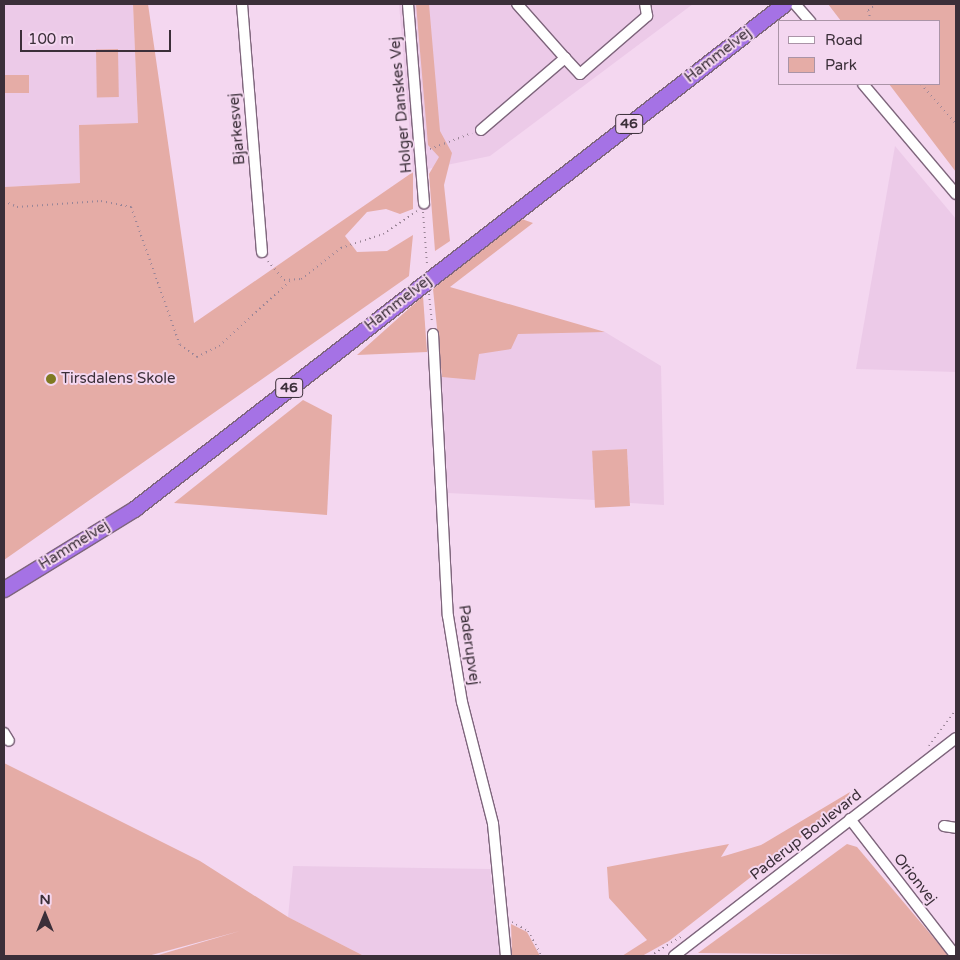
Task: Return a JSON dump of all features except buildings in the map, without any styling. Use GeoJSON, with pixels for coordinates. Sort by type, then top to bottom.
{"type":"FeatureCollection","features":[{"type":"Feature","properties":{"kind":"highway","name":"Hammelvej"},"geometry":{"type":"LineString","coordinates":[[4,589],[134,508],[784,4]]}},
{"type":"Feature","properties":{"kind":"street","name":"Bjarkesvej"},"geometry":{"type":"LineString","coordinates":[[242,4],[262,252]]}},
{"type":"Feature","properties":{"kind":"street","name":"Holger Danskes Vej"},"geometry":{"type":"LineString","coordinates":[[408,4],[421,156],[423,205]]}},
{"type":"Feature","properties":{"kind":"street"},"geometry":{"type":"LineString","coordinates":[[517,4],[580,74],[647,16],[645,4]]}},
{"type":"Feature","properties":{"kind":"street"},"geometry":{"type":"LineString","coordinates":[[795,4],[809,20]]}},
{"type":"Feature","properties":{"kind":"street"},"geometry":{"type":"LineString","coordinates":[[481,130],[565,58]]}},
{"type":"Feature","properties":{"kind":"street"},"geometry":{"type":"LineString","coordinates":[[864,85],[956,194]]}},
{"type":"Feature","properties":{"kind":"street","name":"Paderupvej"},"geometry":{"type":"LineString","coordinates":[[433,334],[448,616],[462,702],[491,816],[506,956]]}},
{"type":"Feature","properties":{"kind":"street","name":"Paderup Boulevard"},"geometry":{"type":"LineString","coordinates":[[674,956],[956,738]]}},
{"type":"Feature","properties":{"kind":"street","name":"Orionvej"},"geometry":{"type":"LineString","coordinates":[[850,819],[956,956]]}},
{"type":"Feature","properties":{"kind":"street"},"geometry":{"type":"LineString","coordinates":[[944,826],[956,828]]}},
{"type":"Feature","properties":{"kind":"street"},"geometry":{"type":"LineString","coordinates":[[686,947],[694,956]]}},
{"type":"Feature","properties":{"kind":"path"},"geometry":{"type":"LineString","coordinates":[[871,20],[868,10],[876,4]]}},
{"type":"Feature","properties":{"kind":"path"},"geometry":{"type":"LineString","coordinates":[[922,85],[956,124]]}},
{"type":"Feature","properties":{"kind":"path"},"geometry":{"type":"LineString","coordinates":[[421,156],[433,146],[481,130]]}},
{"type":"Feature","properties":{"kind":"path"},"geometry":{"type":"LineString","coordinates":[[4,201],[17,207],[101,201],[131,207],[180,345],[197,357],[219,346],[290,281],[301,279],[341,248],[382,234],[423,205]]}},
{"type":"Feature","properties":{"kind":"path"},"geometry":{"type":"LineString","coordinates":[[423,205],[427,264]]}},
{"type":"Feature","properties":{"kind":"path"},"geometry":{"type":"LineString","coordinates":[[262,252],[275,272],[290,281]]}},
{"type":"Feature","properties":{"kind":"path"},"geometry":{"type":"LineString","coordinates":[[429,294],[433,334]]}},
{"type":"Feature","properties":{"kind":"path"},"geometry":{"type":"LineString","coordinates":[[921,752],[956,710]]}},
{"type":"Feature","properties":{"kind":"path"},"geometry":{"type":"LineString","coordinates":[[502,919],[528,931],[542,956]]}},
{"type":"Feature","properties":{"kind":"shaded area"},"geometry":{"type":"Polygon","coordinates":[[[4,4],[133,4],[138,123],[80,125],[80,183],[4,187],[4,4]]]}},
{"type":"Feature","properties":{"kind":"shaded area"},"geometry":{"type":"Polygon","coordinates":[[[399,4],[693,4],[490,156],[413,172],[399,4]]]}},
{"type":"Feature","properties":{"kind":"shaded area"},"geometry":{"type":"Polygon","coordinates":[[[895,146],[956,219],[956,372],[856,369],[895,146]]]}},
{"type":"Feature","properties":{"kind":"shaded area"},"geometry":{"type":"Polygon","coordinates":[[[515,326],[605,332],[661,366],[664,505],[630,503],[627,449],[592,451],[595,500],[448,493],[440,350],[515,326]]]}},
{"type":"Feature","properties":{"kind":"shaded area"},"geometry":{"type":"Polygon","coordinates":[[[293,866],[490,869],[500,956],[364,956],[288,917],[293,866]]]}},
{"type":"Feature","properties":{"kind":"green space"},"geometry":{"type":"Polygon","coordinates":[[[133,4],[148,4],[194,323],[413,172],[413,209],[400,214],[386,209],[367,212],[345,236],[357,252],[387,251],[413,235],[409,276],[4,560],[4,187],[80,183],[79,125],[138,123],[133,4]]]}},
{"type":"Feature","properties":{"kind":"green space"},"geometry":{"type":"Polygon","coordinates":[[[416,4],[429,4],[440,131],[452,153],[444,185],[450,241],[435,251],[429,174],[439,157],[428,145],[416,4]]]}},
{"type":"Feature","properties":{"kind":"green space"},"geometry":{"type":"Polygon","coordinates":[[[828,4],[956,4],[956,172],[890,85],[940,85],[940,20],[840,20],[828,4]]]}},
{"type":"Feature","properties":{"kind":"green space"},"geometry":{"type":"Polygon","coordinates":[[[96,49],[118,49],[119,97],[97,97],[96,49]]]}},
{"type":"Feature","properties":{"kind":"green space"},"geometry":{"type":"Polygon","coordinates":[[[4,75],[29,75],[29,93],[4,93],[4,75]]]}},
{"type":"Feature","properties":{"kind":"green space"},"geometry":{"type":"Polygon","coordinates":[[[519,218],[533,223],[450,287],[605,332],[518,334],[511,349],[479,354],[475,380],[442,377],[433,289],[519,218]]]}},
{"type":"Feature","properties":{"kind":"green space"},"geometry":{"type":"Polygon","coordinates":[[[423,296],[427,352],[357,355],[423,296]]]}},
{"type":"Feature","properties":{"kind":"green space"},"geometry":{"type":"Polygon","coordinates":[[[303,400],[332,415],[327,515],[174,503],[303,400]]]}},
{"type":"Feature","properties":{"kind":"green space"},"geometry":{"type":"Polygon","coordinates":[[[627,449],[630,506],[595,508],[592,451],[627,449]]]}},
{"type":"Feature","properties":{"kind":"green space"},"geometry":{"type":"Polygon","coordinates":[[[4,763],[200,861],[288,917],[364,956],[155,956],[240,931],[148,956],[4,956],[4,763]]]}},
{"type":"Feature","properties":{"kind":"green space"},"geometry":{"type":"Polygon","coordinates":[[[850,792],[844,804],[669,941],[642,956],[622,956],[647,940],[609,898],[607,867],[729,844],[721,857],[761,845],[850,792]]]}},
{"type":"Feature","properties":{"kind":"green space"},"geometry":{"type":"Polygon","coordinates":[[[847,844],[857,847],[949,956],[698,953],[847,844]]]}},
{"type":"Feature","properties":{"kind":"green space"},"geometry":{"type":"Polygon","coordinates":[[[511,924],[527,932],[540,956],[512,956],[511,924]]]}},
{"type":"Feature","properties":{"kind":"place","name":"Tirsdalens Skole"},"geometry":{"type":"Point","coordinates":[51,379]}}]}
